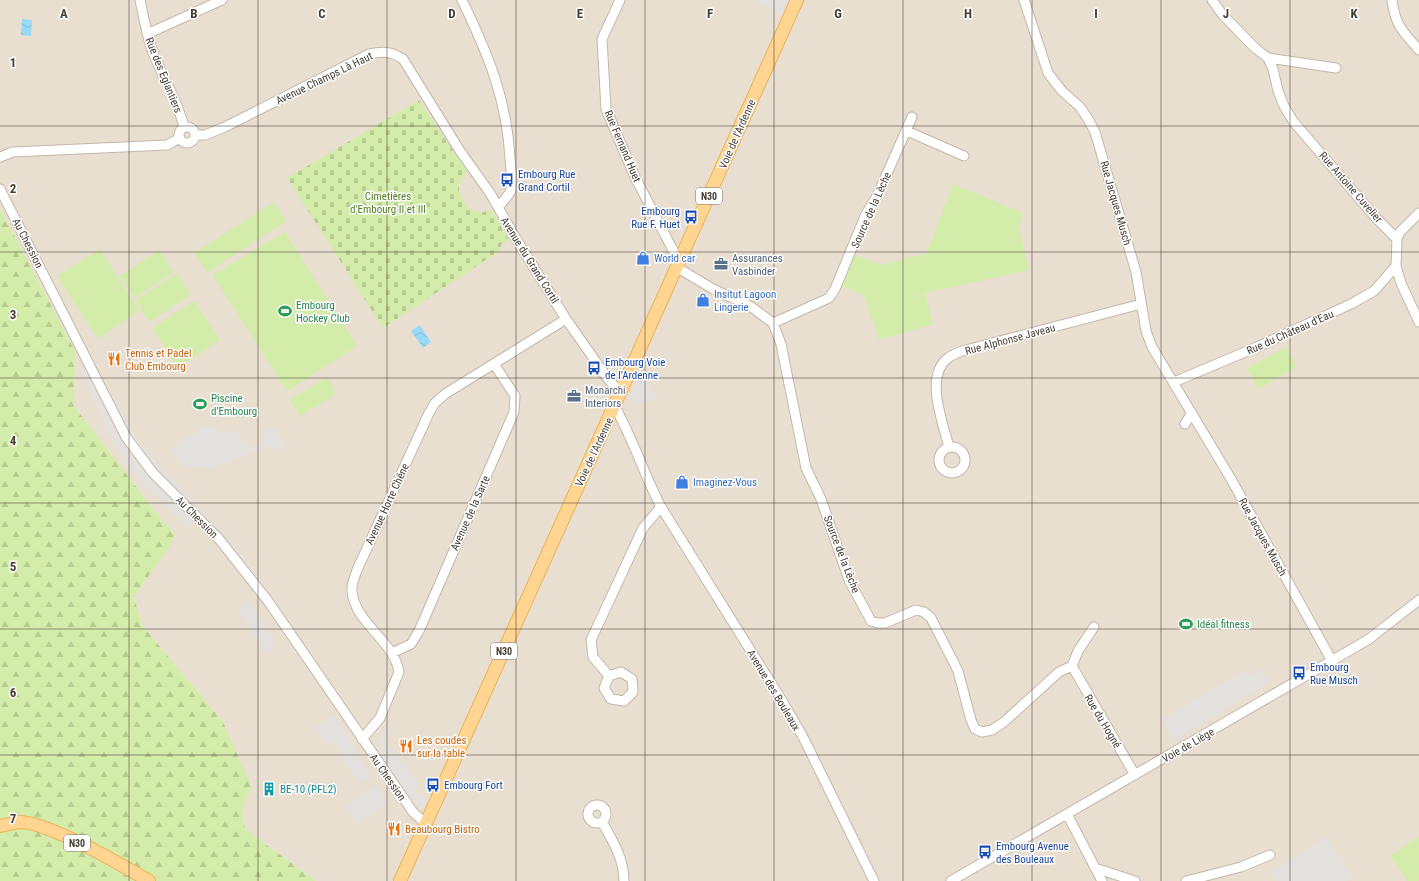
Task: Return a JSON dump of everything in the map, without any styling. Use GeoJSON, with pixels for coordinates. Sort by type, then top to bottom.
{"type":"FeatureCollection","features":[{"type":"Feature","properties":{"kind":"main road","name":"Voie de l'Ardenne"},"geometry":{"type":"LineString","coordinates":[[400,881],[679,265],[797,0]]}},
{"type":"Feature","properties":{"kind":"main road","name":"N30"},"geometry":{"type":"LineString","coordinates":[[0,826],[18,822],[32,824],[55,832],[149,881]]}},
{"type":"Feature","properties":{"kind":"street","name":"Rue des Eglantiers"},"geometry":{"type":"LineString","coordinates":[[140,0],[147,34],[180,112],[184,127]]}},
{"type":"Feature","properties":{"kind":"street"},"geometry":{"type":"LineString","coordinates":[[147,34],[222,0]]}},
{"type":"Feature","properties":{"kind":"street","name":"Avenue du Grand Cortil"},"geometry":{"type":"LineString","coordinates":[[462,0],[486,49],[502,99],[510,146],[511,191],[498,207],[514,237],[566,318],[608,379],[621,393]]}},
{"type":"Feature","properties":{"kind":"street","name":"Rue Fernand Huet"},"geometry":{"type":"LineString","coordinates":[[620,0],[602,39],[606,109],[651,210],[676,256],[679,265]]}},
{"type":"Feature","properties":{"kind":"street","name":"Rue Jacques Musch"},"geometry":{"type":"LineString","coordinates":[[1024,0],[1048,73],[1062,91],[1080,107],[1095,132],[1136,272],[1141,304],[1152,347],[1231,479],[1332,661]]}},
{"type":"Feature","properties":{"kind":"street"},"geometry":{"type":"LineString","coordinates":[[1212,0],[1222,14],[1254,48],[1268,58],[1336,68]]}},
{"type":"Feature","properties":{"kind":"street"},"geometry":{"type":"LineString","coordinates":[[1392,0],[1394,13],[1400,29],[1419,50]]}},
{"type":"Feature","properties":{"kind":"street","name":"Avenue Champs Là Haut"},"geometry":{"type":"LineString","coordinates":[[0,157],[13,152],[167,145],[180,138],[184,142],[189,142],[193,140],[195,135],[205,135],[225,127],[369,54],[381,51],[392,52],[403,59],[460,151],[498,207]]}},
{"type":"Feature","properties":{"kind":"street","name":"Rue Antoine Cuvelier"},"geometry":{"type":"LineString","coordinates":[[1268,58],[1273,68],[1278,91],[1284,106],[1293,121],[1376,218],[1397,239]]}},
{"type":"Feature","properties":{"kind":"street","name":"Source de la Lèche"},"geometry":{"type":"LineString","coordinates":[[912,116],[907,131],[877,196],[866,214],[836,289],[829,298],[774,323],[781,344],[806,468],[821,499],[850,580],[871,621],[885,623],[916,610],[924,612],[931,618],[958,671],[971,720],[975,729],[982,732],[992,730],[1004,722],[1059,672],[1072,666]]}},
{"type":"Feature","properties":{"kind":"street"},"geometry":{"type":"LineString","coordinates":[[180,138],[179,133],[184,127],[192,128],[195,135]]}},
{"type":"Feature","properties":{"kind":"street"},"geometry":{"type":"LineString","coordinates":[[907,131],[964,156]]}},
{"type":"Feature","properties":{"kind":"street","name":"Au Chession"},"geometry":{"type":"LineString","coordinates":[[0,189],[126,437],[153,473],[219,539],[268,601],[412,812],[426,824]]}},
{"type":"Feature","properties":{"kind":"street"},"geometry":{"type":"LineString","coordinates":[[1419,213],[1400,232],[1397,239],[1396,266],[1401,282],[1419,322]]}},
{"type":"Feature","properties":{"kind":"street"},"geometry":{"type":"LineString","coordinates":[[679,265],[713,289],[750,306],[774,323]]}},
{"type":"Feature","properties":{"kind":"street","name":"Rue du Château d'Eau"},"geometry":{"type":"LineString","coordinates":[[1174,382],[1257,347],[1351,304],[1374,291],[1396,266]]}},
{"type":"Feature","properties":{"kind":"street","name":"Rue Alphonse Javeau"},"geometry":{"type":"LineString","coordinates":[[949,447],[935,385],[936,374],[948,358],[962,351],[1141,304]]}},
{"type":"Feature","properties":{"kind":"street","name":"Avenue Horte Chêne"},"geometry":{"type":"LineString","coordinates":[[362,739],[380,718],[399,672],[392,653],[358,611],[351,591],[357,570],[435,403],[445,394],[566,318]]}},
{"type":"Feature","properties":{"kind":"street","name":"Avenue de la Sarte"},"geometry":{"type":"LineString","coordinates":[[392,653],[411,644],[419,632],[514,412],[515,396],[494,364]]}},
{"type":"Feature","properties":{"kind":"street","name":"Avenue des Bouleaux"},"geometry":{"type":"LineString","coordinates":[[615,407],[631,436],[648,482],[661,507],[784,704],[874,881]]}},
{"type":"Feature","properties":{"kind":"street"},"geometry":{"type":"LineString","coordinates":[[1185,424],[1191,414]]}},
{"type":"Feature","properties":{"kind":"street"},"geometry":{"type":"LineString","coordinates":[[609,676],[593,658],[591,640],[643,528],[661,507]]}},
{"type":"Feature","properties":{"kind":"street","name":"Voie de Liège"},"geometry":{"type":"LineString","coordinates":[[951,881],[1369,639],[1419,600]]}},
{"type":"Feature","properties":{"kind":"street"},"geometry":{"type":"LineString","coordinates":[[1072,666],[1078,651],[1094,627]]}},
{"type":"Feature","properties":{"kind":"street","name":"Rue du Hogné"},"geometry":{"type":"LineString","coordinates":[[1072,666],[1135,775]]}},
{"type":"Feature","properties":{"kind":"street"},"geometry":{"type":"LineString","coordinates":[[1067,814],[1102,881]]}},
{"type":"Feature","properties":{"kind":"street"},"geometry":{"type":"LineString","coordinates":[[602,822],[614,842],[624,869],[624,881]]}},
{"type":"Feature","properties":{"kind":"street"},"geometry":{"type":"LineString","coordinates":[[1186,881],[1241,867],[1270,855]]}},
{"type":"Feature","properties":{"kind":"street"},"geometry":{"type":"LineString","coordinates":[[1095,868],[1135,881]]}},
{"type":"Feature","properties":{"kind":"shaded area"},"geometry":{"type":"Polygon","coordinates":[[[0,0],[1419,0],[1419,881],[316,881],[246,830],[242,820],[244,801],[223,722],[142,625],[134,597],[161,559],[175,534],[164,523],[74,406],[75,351],[0,209],[0,0]]]}},
{"type":"Feature","properties":{"kind":"shaded area"},"geometry":{"type":"Polygon","coordinates":[[[756,0],[789,0],[781,15],[756,0]]]}},
{"type":"Feature","properties":{"kind":"shaded area"},"geometry":{"type":"Polygon","coordinates":[[[85,362],[125,446],[150,479],[196,522],[189,528],[130,470],[112,441],[79,366],[85,362]]]}},
{"type":"Feature","properties":{"kind":"shaded area"},"geometry":{"type":"Polygon","coordinates":[[[641,372],[649,382],[657,399],[639,403],[628,400],[641,372]]]}},
{"type":"Feature","properties":{"kind":"shaded area"},"geometry":{"type":"Polygon","coordinates":[[[110,396],[115,398],[137,440],[234,545],[262,582],[261,586],[198,510],[170,484],[134,443],[110,396]]]}},
{"type":"Feature","properties":{"kind":"shaded area"},"geometry":{"type":"Polygon","coordinates":[[[205,427],[214,427],[220,431],[226,432],[235,430],[248,450],[266,438],[263,432],[274,427],[287,446],[273,452],[269,446],[213,468],[183,466],[170,449],[205,427]]]}},
{"type":"Feature","properties":{"kind":"shaded area"},"geometry":{"type":"Polygon","coordinates":[[[251,602],[276,646],[264,653],[238,609],[251,602]]]}},
{"type":"Feature","properties":{"kind":"shaded area"},"geometry":{"type":"Polygon","coordinates":[[[1262,669],[1270,681],[1174,741],[1162,720],[1245,670],[1249,677],[1262,669]]]}},
{"type":"Feature","properties":{"kind":"shaded area"},"geometry":{"type":"Polygon","coordinates":[[[335,715],[371,776],[359,783],[333,741],[326,745],[315,727],[335,715]]]}},
{"type":"Feature","properties":{"kind":"shaded area"},"geometry":{"type":"Polygon","coordinates":[[[384,726],[392,730],[386,739],[419,786],[414,790],[422,797],[430,799],[427,806],[421,808],[417,806],[382,757],[378,743],[384,726]]]}},
{"type":"Feature","properties":{"kind":"shaded area"},"geometry":{"type":"Polygon","coordinates":[[[375,786],[387,803],[358,824],[346,807],[375,786]]]}},
{"type":"Feature","properties":{"kind":"shaded area"},"geometry":{"type":"Polygon","coordinates":[[[1327,837],[1352,877],[1346,881],[1278,881],[1272,872],[1327,837]]]}},
{"type":"Feature","properties":{"kind":"green space","name":"Cimetières d'Embourg II et III"},"geometry":{"type":"Polygon","coordinates":[[[419,100],[467,172],[459,182],[459,193],[468,208],[479,213],[491,210],[509,240],[502,244],[498,252],[383,328],[287,178],[419,100]]]}},
{"type":"Feature","properties":{"kind":"green space"},"geometry":{"type":"Polygon","coordinates":[[[953,184],[1023,213],[1019,228],[1029,270],[925,293],[933,324],[879,340],[864,295],[842,286],[855,255],[881,265],[927,253],[953,184]]]}},
{"type":"Feature","properties":{"kind":"green space"},"geometry":{"type":"Polygon","coordinates":[[[274,202],[286,221],[207,273],[194,253],[274,202]]]}},
{"type":"Feature","properties":{"kind":"green space"},"geometry":{"type":"Polygon","coordinates":[[[0,209],[75,351],[74,406],[164,523],[175,534],[170,546],[134,597],[142,625],[223,722],[252,788],[246,798],[243,808],[243,819],[246,830],[316,881],[0,881],[0,209]]]}},
{"type":"Feature","properties":{"kind":"green space","name":"Embourg Hockey Club"},"geometry":{"type":"Polygon","coordinates":[[[285,232],[357,346],[287,391],[212,275],[285,232]]]}},
{"type":"Feature","properties":{"kind":"green space"},"geometry":{"type":"Polygon","coordinates":[[[100,249],[139,311],[98,339],[57,276],[100,249]]]}},
{"type":"Feature","properties":{"kind":"green space"},"geometry":{"type":"Polygon","coordinates":[[[159,250],[173,272],[135,298],[120,276],[159,250]]]}},
{"type":"Feature","properties":{"kind":"green space"},"geometry":{"type":"Polygon","coordinates":[[[177,273],[191,295],[149,322],[135,301],[177,273]]]}},
{"type":"Feature","properties":{"kind":"green space"},"geometry":{"type":"Polygon","coordinates":[[[194,301],[220,340],[178,368],[152,328],[194,301]]]}},
{"type":"Feature","properties":{"kind":"green space"},"geometry":{"type":"Polygon","coordinates":[[[1286,347],[1297,367],[1258,389],[1247,368],[1286,347]]]}},
{"type":"Feature","properties":{"kind":"green space"},"geometry":{"type":"Polygon","coordinates":[[[327,377],[336,394],[300,416],[290,400],[327,377]]]}},
{"type":"Feature","properties":{"kind":"green space"},"geometry":{"type":"Polygon","coordinates":[[[1419,836],[1419,881],[1407,881],[1390,856],[1419,836]]]}},
{"type":"Feature","properties":{"kind":"water"},"geometry":{"type":"Polygon","coordinates":[[[22,19],[32,20],[31,36],[21,35],[22,19]]]}},
{"type":"Feature","properties":{"kind":"water"},"geometry":{"type":"Polygon","coordinates":[[[420,325],[431,342],[423,348],[411,331],[420,325]]]}},
{"type":"Feature","properties":{"kind":"place","name":"Embourg Rue Grand Cortil"},"geometry":{"type":"Point","coordinates":[507,180]}},
{"type":"Feature","properties":{"kind":"place","name":"Embourg Rue F. Huet"},"geometry":{"type":"Point","coordinates":[691,217]}},
{"type":"Feature","properties":{"kind":"place","name":"World car"},"geometry":{"type":"Point","coordinates":[643,258]}},
{"type":"Feature","properties":{"kind":"place","name":"Assurances Vasbinder"},"geometry":{"type":"Point","coordinates":[721,264]}},
{"type":"Feature","properties":{"kind":"place","name":"Insitut Lagoon Lingerie"},"geometry":{"type":"Point","coordinates":[703,300]}},
{"type":"Feature","properties":{"kind":"place","name":"Embourg Hockey Club"},"geometry":{"type":"Point","coordinates":[285,311]}},
{"type":"Feature","properties":{"kind":"place","name":"Tennis et Padel Club Embourg"},"geometry":{"type":"Point","coordinates":[114,359]}},
{"type":"Feature","properties":{"kind":"place","name":"Embourg Voie de l’Ardenne"},"geometry":{"type":"Point","coordinates":[594,368]}},
{"type":"Feature","properties":{"kind":"place","name":"Monarchi Interiors"},"geometry":{"type":"Point","coordinates":[574,396]}},
{"type":"Feature","properties":{"kind":"place","name":"Piscine d’Embourg"},"geometry":{"type":"Point","coordinates":[200,404]}},
{"type":"Feature","properties":{"kind":"place","name":"Imaginez-Vous"},"geometry":{"type":"Point","coordinates":[682,482]}},
{"type":"Feature","properties":{"kind":"place","name":"Idéal fitness"},"geometry":{"type":"Point","coordinates":[1186,624]}},
{"type":"Feature","properties":{"kind":"place","name":"Embourg Rue Musch"},"geometry":{"type":"Point","coordinates":[1299,673]}},
{"type":"Feature","properties":{"kind":"place","name":"Les coudes sur la table"},"geometry":{"type":"Point","coordinates":[406,746]}},
{"type":"Feature","properties":{"kind":"place","name":"Embourg Fort"},"geometry":{"type":"Point","coordinates":[433,785]}},
{"type":"Feature","properties":{"kind":"place","name":"BE-10 (PFL2)"},"geometry":{"type":"Point","coordinates":[269,789]}},
{"type":"Feature","properties":{"kind":"place","name":"Beaubourg Bistro"},"geometry":{"type":"Point","coordinates":[394,829]}},
{"type":"Feature","properties":{"kind":"place","name":"Embourg Avenue des Bouleaux"},"geometry":{"type":"Point","coordinates":[985,852]}}]}
